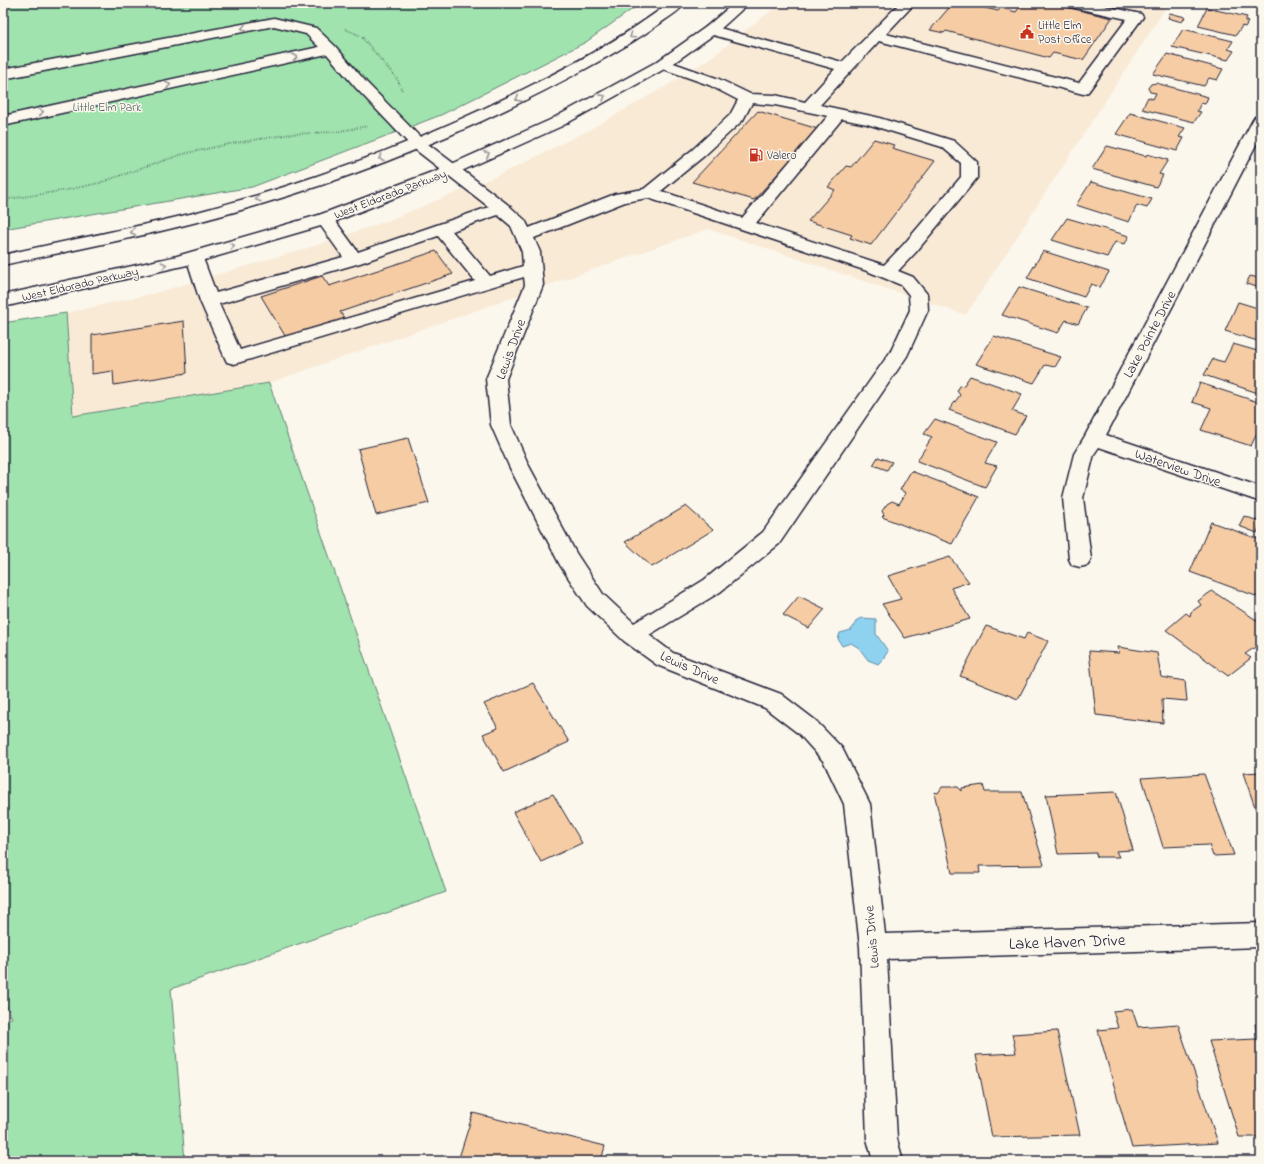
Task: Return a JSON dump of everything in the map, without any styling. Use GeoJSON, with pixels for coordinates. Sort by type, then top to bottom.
{"type":"FeatureCollection","features":[{"type":"Feature","properties":{"kind":"street"},"geometry":{"type":"LineString","coordinates":[[3,260],[144,230],[234,207],[326,178],[418,144],[513,102],[609,50],[664,14],[678,3]]}},
{"type":"Feature","properties":{"kind":"street","name":"West Eldorado Parkway"},"geometry":{"type":"LineString","coordinates":[[3,300],[195,257],[325,219],[451,170],[556,123],[663,64],[711,30],[742,3]]}},
{"type":"Feature","properties":{"kind":"street"},"geometry":{"type":"LineString","coordinates":[[809,107],[845,67],[908,3]]}},
{"type":"Feature","properties":{"kind":"street"},"geometry":{"type":"LineString","coordinates":[[876,36],[1082,89],[1136,17],[1071,3]]}},
{"type":"Feature","properties":{"kind":"street","name":"Lewis Drive"},"geometry":{"type":"LineString","coordinates":[[3,74],[274,22],[311,31],[330,49],[361,85],[418,144],[501,208],[519,224],[532,252],[534,285],[496,379],[501,425],[519,466],[568,559],[595,600],[632,636],[665,660],[773,701],[807,727],[833,755],[857,804],[873,947],[882,1139],[888,1161]]}},
{"type":"Feature","properties":{"kind":"street"},"geometry":{"type":"LineString","coordinates":[[711,30],[845,67]]}},
{"type":"Feature","properties":{"kind":"street"},"geometry":{"type":"LineString","coordinates":[[3,121],[330,49]]}},
{"type":"Feature","properties":{"kind":"street"},"geometry":{"type":"LineString","coordinates":[[663,64],[714,82],[747,98],[775,100],[870,120],[948,144],[969,162],[969,178],[910,248],[887,272]]}},
{"type":"Feature","properties":{"kind":"street"},"geometry":{"type":"LineString","coordinates":[[650,193],[698,153],[737,117],[747,98]]}},
{"type":"Feature","properties":{"kind":"street"},"geometry":{"type":"LineString","coordinates":[[745,225],[838,114]]}},
{"type":"Feature","properties":{"kind":"street","name":"Lake Pointe Drive"},"geometry":{"type":"LineString","coordinates":[[1080,559],[1073,498],[1084,454],[1094,438],[1261,120]]}},
{"type":"Feature","properties":{"kind":"street"},"geometry":{"type":"LineString","coordinates":[[524,236],[621,198],[650,193],[887,272],[907,281],[918,294],[920,310],[900,352],[771,538],[712,586],[632,636]]}},
{"type":"Feature","properties":{"kind":"street"},"geometry":{"type":"LineString","coordinates":[[209,301],[354,259],[501,208]]}},
{"type":"Feature","properties":{"kind":"street"},"geometry":{"type":"LineString","coordinates":[[325,219],[354,259]]}},
{"type":"Feature","properties":{"kind":"street"},"geometry":{"type":"LineString","coordinates":[[442,229],[486,283]]}},
{"type":"Feature","properties":{"kind":"street"},"geometry":{"type":"LineString","coordinates":[[195,257],[209,301],[234,358],[533,269]]}},
{"type":"Feature","properties":{"kind":"street","name":"Waterview Drive"},"geometry":{"type":"LineString","coordinates":[[1094,438],[1261,495]]}},
{"type":"Feature","properties":{"kind":"street","name":"Lake Haven Drive"},"geometry":{"type":"LineString","coordinates":[[873,947],[1261,935]]}},
{"type":"Feature","properties":{"kind":"path"},"geometry":{"type":"LineString","coordinates":[[3,200],[67,190],[99,183],[183,154],[291,134],[334,132],[370,126],[391,117]]}},
{"type":"Feature","properties":{"kind":"shaded area"},"geometry":{"type":"Polygon","coordinates":[[[781,3],[1169,3],[966,315],[708,229],[269,383],[73,416],[66,313],[155,293],[314,246],[387,221],[499,175],[589,130],[668,85],[713,56],[781,3]]]}},
{"type":"Feature","properties":{"kind":"green space","name":"Little Elm Park"},"geometry":{"type":"Polygon","coordinates":[[[3,3],[641,3],[586,42],[441,115],[252,187],[3,229],[3,3]]]}},
{"type":"Feature","properties":{"kind":"green space"},"geometry":{"type":"Polygon","coordinates":[[[66,313],[73,416],[269,383],[446,892],[171,989],[185,1161],[3,1161],[3,1020],[12,1018],[3,997],[3,323],[66,313]]]}},
{"type":"Feature","properties":{"kind":"water"},"geometry":{"type":"Polygon","coordinates":[[[862,618],[876,619],[876,634],[888,651],[878,664],[868,660],[859,648],[851,643],[842,646],[838,639],[840,633],[851,630],[857,620],[862,618]]]}},
{"type":"Feature","properties":{"kind":"building","name":"Little Elm Post Office"},"geometry":{"type":"Polygon","coordinates":[[[953,3],[970,3],[969,4],[998,11],[1001,8],[1016,12],[1023,3],[1049,3],[1112,18],[1083,60],[1053,53],[1049,58],[946,31],[944,33],[930,30],[953,3]]]}},
{"type":"Feature","properties":{"kind":"building"},"geometry":{"type":"Polygon","coordinates":[[[1207,8],[1247,17],[1245,21],[1248,22],[1245,27],[1242,26],[1236,35],[1198,26],[1207,8]]]}},
{"type":"Feature","properties":{"kind":"building"},"geometry":{"type":"Polygon","coordinates":[[[1170,13],[1185,17],[1182,22],[1168,18],[1170,13]]]}},
{"type":"Feature","properties":{"kind":"building"},"geometry":{"type":"Polygon","coordinates":[[[1183,29],[1233,41],[1228,49],[1234,51],[1228,60],[1172,47],[1183,29]]]}},
{"type":"Feature","properties":{"kind":"building"},"geometry":{"type":"Polygon","coordinates":[[[1167,54],[1223,69],[1217,80],[1209,78],[1204,86],[1153,74],[1167,54]]]}},
{"type":"Feature","properties":{"kind":"building"},"geometry":{"type":"Polygon","coordinates":[[[1156,83],[1208,97],[1205,104],[1201,103],[1197,111],[1201,112],[1194,122],[1142,109],[1148,97],[1153,99],[1156,93],[1150,92],[1148,88],[1151,84],[1156,83]]]}},
{"type":"Feature","properties":{"kind":"building","name":"Valero"},"geometry":{"type":"Polygon","coordinates":[[[758,111],[818,129],[754,200],[692,182],[758,111]]]}},
{"type":"Feature","properties":{"kind":"building"},"geometry":{"type":"Polygon","coordinates":[[[1130,113],[1185,128],[1179,137],[1184,138],[1177,151],[1116,134],[1130,113]]]}},
{"type":"Feature","properties":{"kind":"building"},"geometry":{"type":"Polygon","coordinates":[[[874,139],[894,145],[892,148],[935,161],[871,245],[850,238],[852,235],[808,221],[835,190],[828,187],[846,166],[851,167],[874,139]]]}},
{"type":"Feature","properties":{"kind":"building"},"geometry":{"type":"Polygon","coordinates":[[[1107,146],[1168,160],[1159,174],[1163,175],[1156,187],[1092,169],[1107,146]]]}},
{"type":"Feature","properties":{"kind":"building"},"geometry":{"type":"Polygon","coordinates":[[[1091,182],[1152,199],[1147,208],[1137,205],[1129,222],[1076,205],[1091,182]]]}},
{"type":"Feature","properties":{"kind":"building"},"geometry":{"type":"Polygon","coordinates":[[[1067,218],[1129,236],[1125,244],[1115,242],[1107,257],[1052,240],[1067,218]]]}},
{"type":"Feature","properties":{"kind":"building"},"geometry":{"type":"Polygon","coordinates":[[[436,251],[453,274],[340,312],[345,319],[287,339],[261,296],[322,276],[329,286],[436,251]]]}},
{"type":"Feature","properties":{"kind":"building"},"geometry":{"type":"Polygon","coordinates":[[[1043,251],[1109,272],[1100,287],[1091,284],[1084,297],[1027,278],[1043,251]]]}},
{"type":"Feature","properties":{"kind":"building"},"geometry":{"type":"Polygon","coordinates":[[[1261,274],[1261,288],[1246,284],[1250,276],[1259,278],[1261,274]]]}},
{"type":"Feature","properties":{"kind":"building"},"geometry":{"type":"Polygon","coordinates":[[[1019,287],[1087,308],[1078,324],[1066,320],[1058,333],[1002,315],[1019,287]]]}},
{"type":"Feature","properties":{"kind":"building"},"geometry":{"type":"Polygon","coordinates":[[[1238,302],[1261,309],[1261,342],[1225,331],[1238,302]]]}},
{"type":"Feature","properties":{"kind":"building"},"geometry":{"type":"Polygon","coordinates":[[[184,321],[187,373],[114,385],[113,371],[92,374],[92,335],[184,321]]]}},
{"type":"Feature","properties":{"kind":"building"},"geometry":{"type":"Polygon","coordinates":[[[994,336],[1061,357],[1055,367],[1045,365],[1034,383],[976,364],[994,336]]]}},
{"type":"Feature","properties":{"kind":"building"},"geometry":{"type":"Polygon","coordinates":[[[1233,344],[1261,352],[1261,394],[1204,375],[1213,359],[1224,362],[1233,344]]]}},
{"type":"Feature","properties":{"kind":"building"},"geometry":{"type":"Polygon","coordinates":[[[970,376],[1022,394],[1012,411],[1026,416],[1015,434],[949,410],[960,395],[957,391],[960,386],[964,385],[970,376]]]}},
{"type":"Feature","properties":{"kind":"building"},"geometry":{"type":"Polygon","coordinates":[[[1200,383],[1261,403],[1261,413],[1257,421],[1261,424],[1251,446],[1201,430],[1211,408],[1192,402],[1200,383]]]}},
{"type":"Feature","properties":{"kind":"building"},"geometry":{"type":"Polygon","coordinates":[[[935,419],[997,442],[985,463],[997,466],[985,487],[917,461],[932,437],[924,434],[935,419]]]}},
{"type":"Feature","properties":{"kind":"building"},"geometry":{"type":"Polygon","coordinates":[[[408,438],[429,503],[376,515],[358,449],[408,438]]]}},
{"type":"Feature","properties":{"kind":"building"},"geometry":{"type":"Polygon","coordinates":[[[878,457],[892,462],[887,470],[873,465],[878,457]]]}},
{"type":"Feature","properties":{"kind":"building"},"geometry":{"type":"Polygon","coordinates":[[[911,471],[979,497],[952,544],[882,517],[884,515],[882,511],[887,504],[892,501],[899,504],[906,493],[900,490],[911,471]]]}},
{"type":"Feature","properties":{"kind":"building"},"geometry":{"type":"Polygon","coordinates":[[[686,506],[713,530],[652,567],[625,542],[686,506]]]}},
{"type":"Feature","properties":{"kind":"building"},"geometry":{"type":"Polygon","coordinates":[[[1244,516],[1261,522],[1257,533],[1239,526],[1244,516]]]}},
{"type":"Feature","properties":{"kind":"building"},"geometry":{"type":"Polygon","coordinates":[[[1211,522],[1261,540],[1261,598],[1190,572],[1211,522]]]}},
{"type":"Feature","properties":{"kind":"building"},"geometry":{"type":"Polygon","coordinates":[[[950,557],[969,582],[951,588],[970,619],[905,638],[882,604],[901,599],[888,576],[950,557]]]}},
{"type":"Feature","properties":{"kind":"building"},"geometry":{"type":"Polygon","coordinates":[[[1212,591],[1261,623],[1261,649],[1257,646],[1245,654],[1251,658],[1228,676],[1166,630],[1186,613],[1190,616],[1191,612],[1201,605],[1198,601],[1212,591]]]}},
{"type":"Feature","properties":{"kind":"building"},"geometry":{"type":"Polygon","coordinates":[[[799,596],[825,609],[809,628],[783,615],[799,596]]]}},
{"type":"Feature","properties":{"kind":"building"},"geometry":{"type":"Polygon","coordinates":[[[986,626],[1024,639],[1027,633],[1048,641],[1018,699],[960,676],[986,626]]]}},
{"type":"Feature","properties":{"kind":"building"},"geometry":{"type":"Polygon","coordinates":[[[1118,647],[1157,653],[1161,677],[1185,681],[1187,701],[1162,699],[1163,723],[1096,715],[1089,651],[1119,653],[1118,647]]]}},
{"type":"Feature","properties":{"kind":"building"},"geometry":{"type":"Polygon","coordinates":[[[533,683],[569,742],[504,772],[483,734],[498,728],[484,704],[533,683]]]}},
{"type":"Feature","properties":{"kind":"building"},"geometry":{"type":"Polygon","coordinates":[[[1261,772],[1261,824],[1243,773],[1261,772]]]}},
{"type":"Feature","properties":{"kind":"building"},"geometry":{"type":"Polygon","coordinates":[[[1204,774],[1234,855],[1213,856],[1209,845],[1163,847],[1142,778],[1204,774]]]}},
{"type":"Feature","properties":{"kind":"building"},"geometry":{"type":"Polygon","coordinates":[[[983,785],[985,792],[1022,792],[1044,865],[979,866],[980,873],[952,873],[934,792],[938,793],[942,787],[958,787],[962,791],[962,788],[983,785]]]}},
{"type":"Feature","properties":{"kind":"building"},"geometry":{"type":"Polygon","coordinates":[[[1116,792],[1133,850],[1116,851],[1119,857],[1097,857],[1096,853],[1058,854],[1046,795],[1116,792]]]}},
{"type":"Feature","properties":{"kind":"building"},"geometry":{"type":"Polygon","coordinates":[[[553,794],[582,843],[541,862],[513,812],[553,794]]]}},
{"type":"Feature","properties":{"kind":"building"},"geometry":{"type":"Polygon","coordinates":[[[1132,1009],[1138,1027],[1178,1024],[1218,1143],[1132,1148],[1098,1030],[1118,1028],[1113,1011],[1132,1009]]]}},
{"type":"Feature","properties":{"kind":"building"},"geometry":{"type":"Polygon","coordinates":[[[1255,1024],[1261,1024],[1261,1137],[1239,1137],[1209,1041],[1257,1039],[1255,1024]]]}},
{"type":"Feature","properties":{"kind":"building"},"geometry":{"type":"Polygon","coordinates":[[[1057,1031],[1080,1135],[992,1137],[976,1055],[1016,1053],[1012,1034],[1057,1031]]]}},
{"type":"Feature","properties":{"kind":"building"},"geometry":{"type":"Polygon","coordinates":[[[473,1113],[605,1146],[601,1161],[458,1161],[473,1113]]]}},
{"type":"Feature","properties":{"kind":"place","name":"Little Elm Post Office"},"geometry":{"type":"Point","coordinates":[1027,32]}},
{"type":"Feature","properties":{"kind":"place","name":"Valero"},"geometry":{"type":"Point","coordinates":[756,155]}}]}
